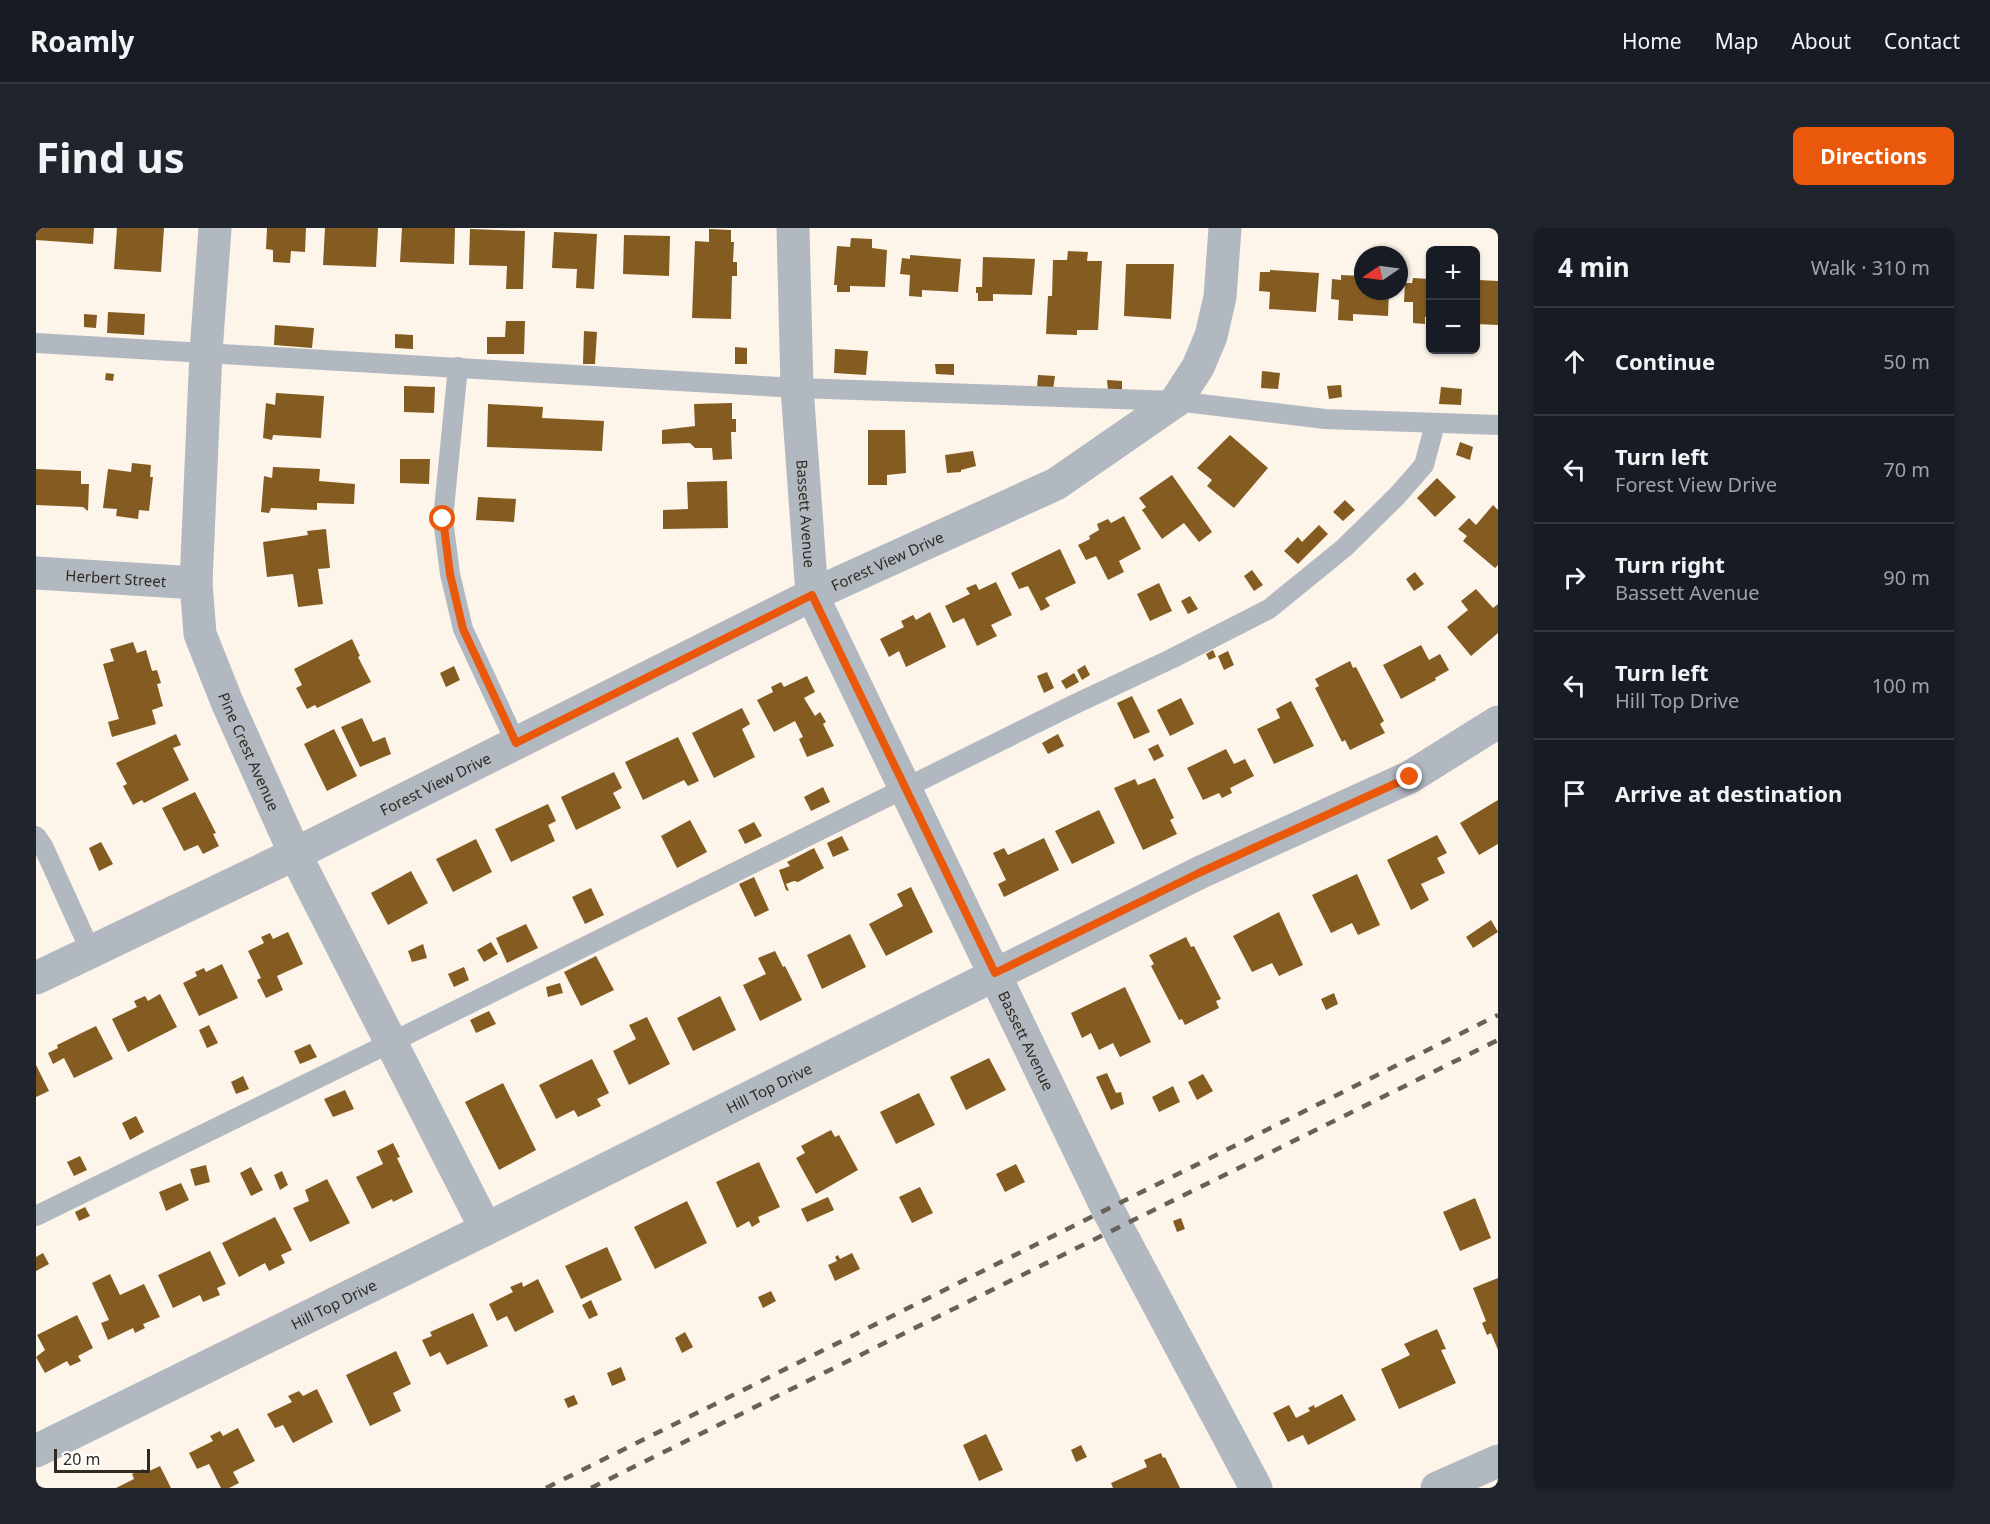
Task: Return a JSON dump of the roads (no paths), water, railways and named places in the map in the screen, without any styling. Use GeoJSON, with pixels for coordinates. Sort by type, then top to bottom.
{"type":"FeatureCollection","features":[{"type":"Feature","properties":{"kind":"street","name":"Pine Crest Avenue"},"geometry":{"type":"LineString","coordinates":[[215,228],[206,352],[196,583],[200,634],[227,702],[295,854],[486,1229]]}},
{"type":"Feature","properties":{"kind":"street","name":"Bassett Avenue"},"geometry":{"type":"LineString","coordinates":[[793,228],[797,388],[812,595],[1107,1208],[1256,1488]]}},
{"type":"Feature","properties":{"kind":"street","name":"Forest View Drive"},"geometry":{"type":"LineString","coordinates":[[36,978],[295,854],[812,595],[1056,484],[1176,401],[1198,367],[1211,336],[1220,297],[1225,228]]}},
{"type":"Feature","properties":{"kind":"street","name":"Herbert Street"},"geometry":{"type":"LineString","coordinates":[[36,573],[196,583]]}},
{"type":"Feature","properties":{"kind":"street","name":"Hill Top Drive"},"geometry":{"type":"LineString","coordinates":[[36,1451],[486,1229],[995,973],[1201,872],[1410,777],[1498,722]]}},
{"type":"Feature","properties":{"kind":"street"},"geometry":{"type":"LineString","coordinates":[[1437,1488],[1498,1461]]}},
{"type":"Feature","properties":{"kind":"lane"},"geometry":{"type":"LineString","coordinates":[[36,343],[797,388],[1176,401],[1325,419],[1498,425]]}},
{"type":"Feature","properties":{"kind":"lane"},"geometry":{"type":"LineString","coordinates":[[458,367],[443,519],[450,574],[463,629],[516,743]]}},
{"type":"Feature","properties":{"kind":"lane"},"geometry":{"type":"LineString","coordinates":[[36,1216],[1269,609],[1344,548],[1397,496],[1424,465],[1435,424]]}},
{"type":"Feature","properties":{"kind":"lane"},"geometry":{"type":"LineString","coordinates":[[36,836],[43,846],[91,952]]}},
{"type":"Feature","properties":{"kind":"railway"},"geometry":{"type":"LineString","coordinates":[[546,1488],[1498,1015]]}},
{"type":"Feature","properties":{"kind":"railway"},"geometry":{"type":"LineString","coordinates":[[591,1488],[1498,1040]]}}]}
